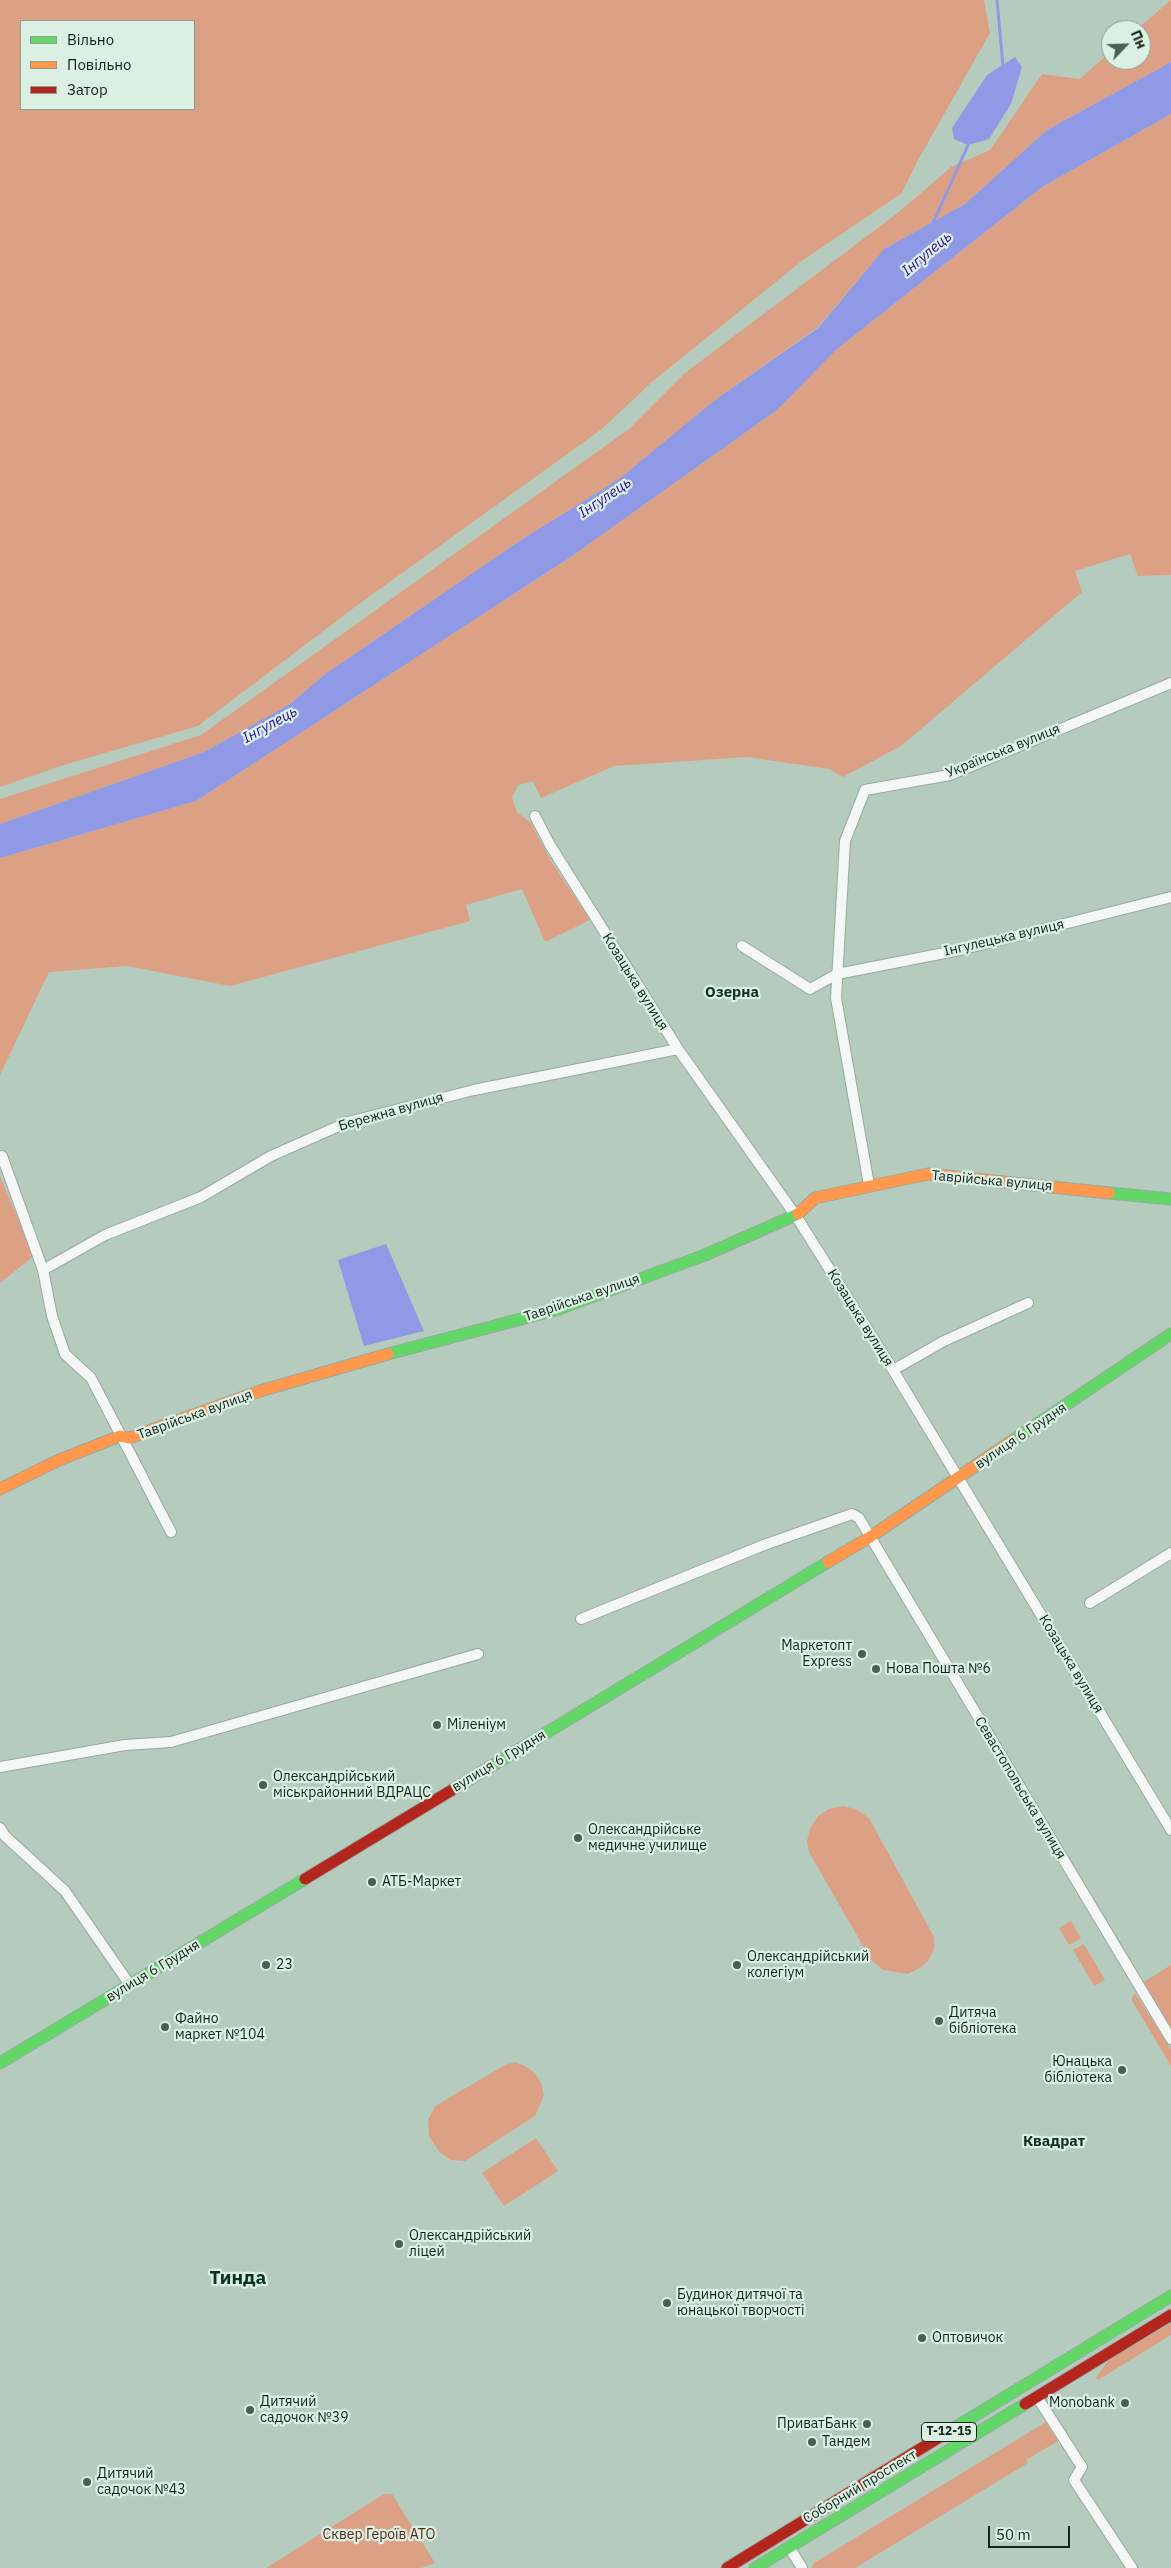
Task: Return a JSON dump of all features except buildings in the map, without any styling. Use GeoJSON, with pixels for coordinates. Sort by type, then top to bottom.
{"type":"FeatureCollection","features":[{"type":"Feature","properties":{"kind":"street","name":"Українська вулиця"},"geometry":{"type":"LineString","coordinates":[[869,1185],[836,998],[845,841],[865,790],[950,775],[1171,683]]}},
{"type":"Feature","properties":{"kind":"street","name":"Козацька вулиця"},"geometry":{"type":"LineString","coordinates":[[535,816],[550,845],[678,1049],[796,1216],[893,1370],[1171,1830]]}},
{"type":"Feature","properties":{"kind":"street","name":"Інгулецька вулиця"},"geometry":{"type":"LineString","coordinates":[[837,974],[960,950],[1171,897]]}},
{"type":"Feature","properties":{"kind":"street"},"geometry":{"type":"LineString","coordinates":[[742,946],[810,989],[837,974]]}},
{"type":"Feature","properties":{"kind":"street","name":"Бережна вулиця"},"geometry":{"type":"LineString","coordinates":[[43,1270],[105,1235],[201,1197],[270,1156],[348,1122],[474,1090],[678,1049]]}},
{"type":"Feature","properties":{"kind":"street"},"geometry":{"type":"LineString","coordinates":[[2,1156],[43,1270],[52,1316],[65,1354],[91,1378],[171,1532]]}},
{"type":"Feature","properties":{"kind":"street","name":"Таврійська вулиця"},"geometry":{"type":"LineString","coordinates":[[0,1489],[59,1460],[120,1436],[129,1438],[260,1391],[354,1363],[559,1309],[704,1255],[796,1216],[815,1198],[928,1174],[1171,1199]]}},
{"type":"Feature","properties":{"kind":"street"},"geometry":{"type":"LineString","coordinates":[[893,1370],[944,1341],[1028,1303]]}},
{"type":"Feature","properties":{"kind":"street","name":"вулиця 6 Грудня"},"geometry":{"type":"LineString","coordinates":[[0,2063],[870,1537],[959,1479],[1171,1334]]}},
{"type":"Feature","properties":{"kind":"street"},"geometry":{"type":"LineString","coordinates":[[581,1619],[764,1545],[852,1514],[859,1518],[870,1537]]}},
{"type":"Feature","properties":{"kind":"street","name":"Севастопольська вулиця"},"geometry":{"type":"LineString","coordinates":[[870,1537],[1171,2039]]}},
{"type":"Feature","properties":{"kind":"street"},"geometry":{"type":"LineString","coordinates":[[1090,1603],[1171,1553]]}},
{"type":"Feature","properties":{"kind":"street"},"geometry":{"type":"LineString","coordinates":[[0,1767],[125,1745],[171,1742],[478,1654]]}},
{"type":"Feature","properties":{"kind":"street"},"geometry":{"type":"LineString","coordinates":[[0,1828],[5,1836],[65,1890],[130,1985]]}},
{"type":"Feature","properties":{"kind":"street","name":"Соборний проспект"},"geometry":{"type":"LineString","coordinates":[[727,2568],[1171,2296]]}},
{"type":"Feature","properties":{"kind":"street","name":"Соборний проспект"},"geometry":{"type":"LineString","coordinates":[[755,2568],[1171,2315]]}},
{"type":"Feature","properties":{"kind":"street"},"geometry":{"type":"LineString","coordinates":[[1037,2397],[1082,2467],[1074,2480],[1132,2568]]}},
{"type":"Feature","properties":{"kind":"street"},"geometry":{"type":"LineString","coordinates":[[781,2534],[802,2568]]}},
{"type":"Feature","properties":{"kind":"green space"},"geometry":{"type":"Polygon","coordinates":[[[0,0],[984,0],[990,33],[917,162],[902,193],[803,260],[653,381],[602,429],[359,604],[198,726],[67,764],[0,787],[0,0]]]}},
{"type":"Feature","properties":{"kind":"green space"},"geometry":{"type":"Polygon","coordinates":[[[1171,0],[1171,62],[1047,130],[965,204],[884,249],[818,327],[715,400],[619,479],[518,542],[324,675],[290,704],[204,752],[0,824],[0,799],[201,735],[629,429],[685,373],[899,212],[951,167],[990,150],[1042,74],[1080,79],[1101,60],[1101,70],[1151,70],[1151,20],[1148,20],[1171,0]]]}},
{"type":"Feature","properties":{"kind":"green space"},"geometry":{"type":"Polygon","coordinates":[[[1171,114],[1171,575],[1138,576],[1130,554],[1075,571],[1082,592],[901,746],[843,777],[829,769],[747,757],[614,766],[541,798],[533,781],[518,785],[512,797],[517,812],[531,823],[551,861],[590,920],[545,942],[522,889],[466,905],[470,921],[230,986],[127,966],[49,972],[0,1075],[0,858],[196,801],[572,556],[777,410],[837,349],[1042,187],[1171,114]]]}},
{"type":"Feature","properties":{"kind":"green space"},"geometry":{"type":"Polygon","coordinates":[[[0,1176],[34,1256],[0,1283],[0,1176]]]}},
{"type":"Feature","properties":{"kind":"green space"},"geometry":{"type":"Polygon","coordinates":[[[843,1806],[856,1809],[869,1818],[934,1937],[934,1949],[928,1961],[920,1968],[908,1974],[883,1970],[871,1960],[809,1852],[807,1841],[810,1829],[818,1816],[829,1809],[843,1806]]]}},
{"type":"Feature","properties":{"kind":"green space"},"geometry":{"type":"Polygon","coordinates":[[[1071,1921],[1081,1938],[1069,1945],[1059,1928],[1071,1921]]]}},
{"type":"Feature","properties":{"kind":"green space"},"geometry":{"type":"Polygon","coordinates":[[[1084,1944],[1105,1980],[1094,1986],[1073,1950],[1084,1944]]]}},
{"type":"Feature","properties":{"kind":"green space"},"geometry":{"type":"Polygon","coordinates":[[[1171,1965],[1171,2027],[1144,1982],[1171,1965]]]}},
{"type":"Feature","properties":{"kind":"green space"},"geometry":{"type":"Polygon","coordinates":[[[1135,1993],[1171,2049],[1171,2066],[1131,1999],[1135,1993]]]}},
{"type":"Feature","properties":{"kind":"green space"},"geometry":{"type":"Polygon","coordinates":[[[515,2062],[535,2073],[541,2083],[544,2095],[535,2116],[465,2161],[451,2160],[439,2152],[429,2136],[428,2120],[435,2106],[505,2065],[515,2062]]]}},
{"type":"Feature","properties":{"kind":"green space"},"geometry":{"type":"Polygon","coordinates":[[[536,2138],[558,2171],[504,2206],[482,2173],[536,2138]]]}},
{"type":"Feature","properties":{"kind":"green space"},"geometry":{"type":"Polygon","coordinates":[[[1171,2323],[1171,2335],[1098,2380],[1096,2377],[1108,2361],[1171,2323]]]}},
{"type":"Feature","properties":{"kind":"green space"},"geometry":{"type":"Polygon","coordinates":[[[1046,2422],[1058,2441],[1026,2460],[1028,2463],[855,2568],[812,2568],[814,2563],[1046,2422]]]}},
{"type":"Feature","properties":{"kind":"green space","name":"Сквер Героїв АТО"},"geometry":{"type":"Polygon","coordinates":[[[384,2494],[392,2494],[435,2563],[421,2568],[266,2568],[384,2494]]]}},
{"type":"Feature","properties":{"kind":"water"},"geometry":{"type":"Polygon","coordinates":[[[1015,57],[1022,67],[1011,104],[989,139],[968,145],[954,139],[952,128],[987,75],[1015,57]]]}},
{"type":"Feature","properties":{"kind":"water","name":"Інгулець"},"geometry":{"type":"Polygon","coordinates":[[[1171,62],[1171,114],[1042,187],[837,349],[777,410],[572,556],[196,801],[0,858],[0,824],[204,752],[290,704],[324,675],[518,542],[619,479],[715,400],[818,328],[884,249],[965,204],[1047,130],[1171,62]]]}},
{"type":"Feature","properties":{"kind":"water"},"geometry":{"type":"Polygon","coordinates":[[[386,1244],[424,1331],[364,1346],[338,1260],[386,1244]]]}},
{"type":"Feature","properties":{"kind":"waterway"},"geometry":{"type":"LineString","coordinates":[[997,0],[1003,66]]}},
{"type":"Feature","properties":{"kind":"waterway"},"geometry":{"type":"LineString","coordinates":[[933,223],[969,143]]}},
{"type":"Feature","properties":{"kind":"traffic: fast"},"geometry":{"type":"LineString","coordinates":[[1109,1193],[1171,1199]]}},
{"type":"Feature","properties":{"kind":"traffic: fast"},"geometry":{"type":"LineString","coordinates":[[388,1354],[559,1309],[705,1255],[798,1214]]}},
{"type":"Feature","properties":{"kind":"traffic: fast"},"geometry":{"type":"LineString","coordinates":[[1012,1441],[1171,1334]]}},
{"type":"Feature","properties":{"kind":"traffic: fast"},"geometry":{"type":"LineString","coordinates":[[452,1790],[828,1562]]}},
{"type":"Feature","properties":{"kind":"traffic: fast"},"geometry":{"type":"LineString","coordinates":[[0,2063],[305,1879]]}},
{"type":"Feature","properties":{"kind":"traffic: fast"},"geometry":{"type":"LineString","coordinates":[[951,2430],[1171,2296]]}},
{"type":"Feature","properties":{"kind":"traffic: fast"},"geometry":{"type":"LineString","coordinates":[[755,2568],[1025,2404]]}},
{"type":"Feature","properties":{"kind":"traffic: slow"},"geometry":{"type":"LineString","coordinates":[[798,1214],[815,1198],[928,1174],[1109,1193]]}},
{"type":"Feature","properties":{"kind":"traffic: slow"},"geometry":{"type":"LineString","coordinates":[[0,1489],[59,1460],[120,1436],[129,1438],[260,1391],[388,1354]]}},
{"type":"Feature","properties":{"kind":"traffic: slow"},"geometry":{"type":"LineString","coordinates":[[828,1562],[870,1537],[1012,1441]]}},
{"type":"Feature","properties":{"kind":"traffic: jam"},"geometry":{"type":"LineString","coordinates":[[305,1879],[452,1790]]}},
{"type":"Feature","properties":{"kind":"traffic: jam"},"geometry":{"type":"LineString","coordinates":[[1025,2404],[1171,2315]]}},
{"type":"Feature","properties":{"kind":"traffic: jam"},"geometry":{"type":"LineString","coordinates":[[727,2568],[951,2430]]}},
{"type":"Feature","properties":{"kind":"place","name":"Маркетопт Express"},"geometry":{"type":"Point","coordinates":[862,1654]}},
{"type":"Feature","properties":{"kind":"place","name":"Нова Пошта №6"},"geometry":{"type":"Point","coordinates":[876,1669]}},
{"type":"Feature","properties":{"kind":"place","name":"Міленіум"},"geometry":{"type":"Point","coordinates":[437,1725]}},
{"type":"Feature","properties":{"kind":"place","name":"Олександрійський міськрайонний ВДРАЦС"},"geometry":{"type":"Point","coordinates":[263,1785]}},
{"type":"Feature","properties":{"kind":"place","name":"Олександрійське медичне училище"},"geometry":{"type":"Point","coordinates":[578,1838]}},
{"type":"Feature","properties":{"kind":"place","name":"АТБ-Маркет"},"geometry":{"type":"Point","coordinates":[372,1882]}},
{"type":"Feature","properties":{"kind":"place","name":"23"},"geometry":{"type":"Point","coordinates":[266,1965]}},
{"type":"Feature","properties":{"kind":"place","name":"Олександрійський колегіум"},"geometry":{"type":"Point","coordinates":[737,1965]}},
{"type":"Feature","properties":{"kind":"place","name":"Дитяча бібліотека"},"geometry":{"type":"Point","coordinates":[939,2021]}},
{"type":"Feature","properties":{"kind":"place","name":"Файно маркет №104"},"geometry":{"type":"Point","coordinates":[165,2027]}},
{"type":"Feature","properties":{"kind":"place","name":"Юнацька бібліотека"},"geometry":{"type":"Point","coordinates":[1122,2070]}},
{"type":"Feature","properties":{"kind":"place","name":"Олександрійський ліцей"},"geometry":{"type":"Point","coordinates":[399,2244]}},
{"type":"Feature","properties":{"kind":"place","name":"Будинок дитячої та юнацької творчості"},"geometry":{"type":"Point","coordinates":[667,2303]}},
{"type":"Feature","properties":{"kind":"place","name":"Оптовичок"},"geometry":{"type":"Point","coordinates":[922,2338]}},
{"type":"Feature","properties":{"kind":"place","name":"Monobank"},"geometry":{"type":"Point","coordinates":[1125,2403]}},
{"type":"Feature","properties":{"kind":"place","name":"Дитячий садочок №39"},"geometry":{"type":"Point","coordinates":[250,2410]}},
{"type":"Feature","properties":{"kind":"place","name":"ПриватБанк"},"geometry":{"type":"Point","coordinates":[867,2424]}},
{"type":"Feature","properties":{"kind":"place","name":"Тандем"},"geometry":{"type":"Point","coordinates":[812,2442]}},
{"type":"Feature","properties":{"kind":"place","name":"Дитячий садочок №43"},"geometry":{"type":"Point","coordinates":[87,2482]}},
{"type":"Feature","properties":{"kind":"district","name":"Озерна"},"geometry":{"type":"Point","coordinates":[732,993]}},
{"type":"Feature","properties":{"kind":"district","name":"Квадрат"},"geometry":{"type":"Point","coordinates":[1054,2142]}},
{"type":"Feature","properties":{"kind":"district","name":"Тинда"},"geometry":{"type":"Point","coordinates":[238,2279]}}]}
